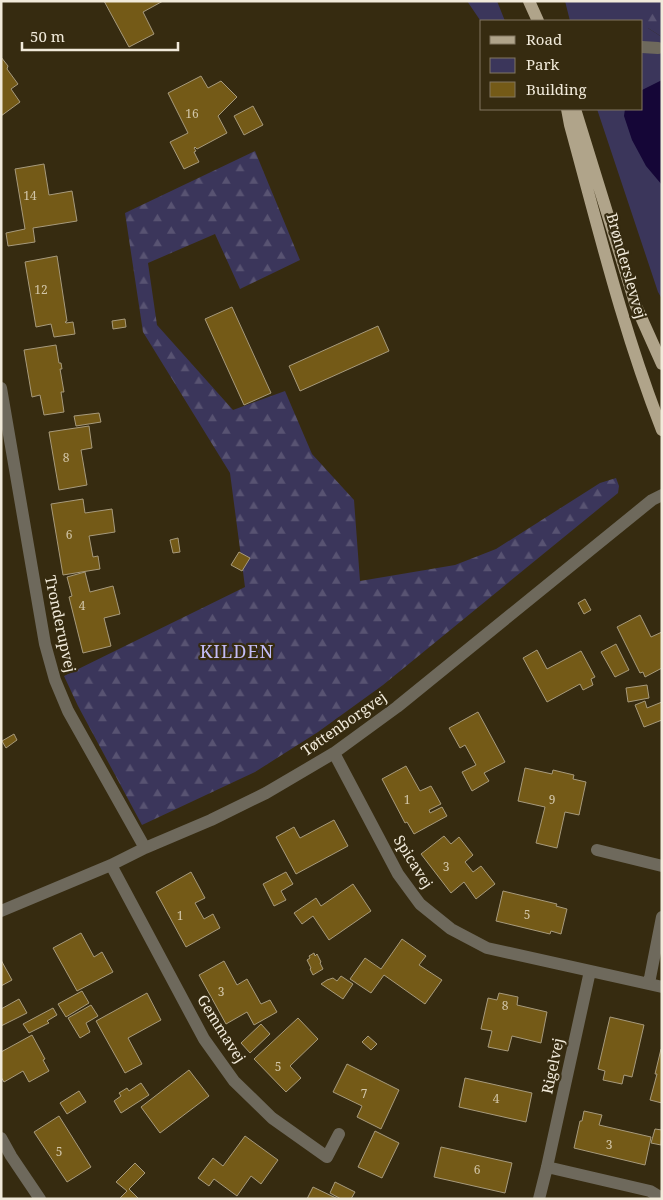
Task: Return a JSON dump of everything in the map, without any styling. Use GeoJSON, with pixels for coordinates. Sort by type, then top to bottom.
{"type":"FeatureCollection","features":[{"type":"Feature","properties":{"kind":"main road"},"geometry":{"type":"LineString","coordinates":[[529,1],[538,20]]}},
{"type":"Feature","properties":{"kind":"main road","name":"Brønderslevvej"},"geometry":{"type":"LineString","coordinates":[[567,110],[618,301],[662,430]]}},
{"type":"Feature","properties":{"kind":"main road","name":"Brønderslevvej"},"geometry":{"type":"LineString","coordinates":[[575,110],[636,306],[662,364]]}},
{"type":"Feature","properties":{"kind":"street"},"geometry":{"type":"LineString","coordinates":[[643,47],[658,48]]}},
{"type":"Feature","properties":{"kind":"street","name":"Tronderupvej"},"geometry":{"type":"LineString","coordinates":[[1,388],[45,644],[55,680],[68,711],[145,848]]}},
{"type":"Feature","properties":{"kind":"street","name":"Tøttenborgvej"},"geometry":{"type":"LineString","coordinates":[[1,911],[212,820],[258,797],[334,754],[397,707],[652,500],[662,495]]}},
{"type":"Feature","properties":{"kind":"street","name":"Spicavej"},"geometry":{"type":"LineString","coordinates":[[334,754],[398,874],[420,904],[451,929],[487,948],[662,987]]}},
{"type":"Feature","properties":{"kind":"street"},"geometry":{"type":"LineString","coordinates":[[597,850],[662,866]]}},
{"type":"Feature","properties":{"kind":"street","name":"Gemmavej"},"geometry":{"type":"LineString","coordinates":[[111,865],[204,1039],[234,1081],[272,1118],[327,1157],[339,1134]]}},
{"type":"Feature","properties":{"kind":"street"},"geometry":{"type":"LineString","coordinates":[[649,983],[662,917]]}},
{"type":"Feature","properties":{"kind":"street","name":"Rigelvej"},"geometry":{"type":"LineString","coordinates":[[539,1199],[590,971]]}},
{"type":"Feature","properties":{"kind":"street"},"geometry":{"type":"LineString","coordinates":[[1,1138],[40,1199]]}},
{"type":"Feature","properties":{"kind":"street"},"geometry":{"type":"LineString","coordinates":[[547,1167],[650,1191],[662,1198]]}},
{"type":"Feature","properties":{"kind":"green space"},"geometry":{"type":"Polygon","coordinates":[[[467,1],[497,1],[505,20],[480,20],[467,1]]]}},
{"type":"Feature","properties":{"kind":"green space"},"geometry":{"type":"Polygon","coordinates":[[[565,1],[648,1],[648,28],[662,37],[662,299],[658,292],[597,110],[643,110],[643,20],[570,20],[565,1]]]}},
{"type":"Feature","properties":{"kind":"green space"},"geometry":{"type":"Polygon","coordinates":[[[648,1],[662,1],[662,37],[648,28],[648,1]]]}},
{"type":"Feature","properties":{"kind":"green space"},"geometry":{"type":"Polygon","coordinates":[[[255,151],[300,260],[240,289],[215,234],[148,263],[157,325],[233,410],[285,391],[312,454],[354,500],[360,581],[455,565],[496,549],[600,483],[616,478],[619,486],[618,493],[383,685],[318,732],[255,772],[142,825],[78,706],[64,676],[245,587],[230,473],[143,332],[125,213],[255,151]]]}},
{"type":"Feature","properties":{"kind":"shaded area"},"geometry":{"type":"Polygon","coordinates":[[[662,80],[662,185],[646,166],[632,140],[624,116],[625,110],[643,110],[643,90],[662,80]]]}},
{"type":"Feature","properties":{"kind":"building"},"geometry":{"type":"Polygon","coordinates":[[[104,1],[163,1],[143,12],[154,34],[129,47],[104,1]]]}},
{"type":"Feature","properties":{"kind":"building"},"geometry":{"type":"Polygon","coordinates":[[[1,57],[18,84],[11,89],[20,102],[1,116],[1,57]]]}},
{"type":"Feature","properties":{"kind":"building"},"geometry":{"type":"Polygon","coordinates":[[[201,76],[208,88],[221,81],[237,97],[218,116],[227,133],[197,149],[195,147],[196,151],[194,152],[199,162],[184,169],[170,142],[188,133],[168,93],[201,76]]]}},
{"type":"Feature","properties":{"kind":"building"},"geometry":{"type":"Polygon","coordinates":[[[253,106],[263,125],[244,135],[234,116],[253,106]]]}},
{"type":"Feature","properties":{"kind":"building"},"geometry":{"type":"Polygon","coordinates":[[[44,164],[49,195],[72,191],[77,221],[33,228],[35,242],[8,246],[6,233],[25,229],[15,169],[44,164]]]}},
{"type":"Feature","properties":{"kind":"building"},"geometry":{"type":"Polygon","coordinates":[[[57,256],[67,321],[65,322],[73,322],[75,334],[54,337],[51,324],[36,327],[25,262],[57,256]]]}},
{"type":"Feature","properties":{"kind":"building"},"geometry":{"type":"Polygon","coordinates":[[[232,307],[271,393],[244,405],[205,319],[232,307]]]}},
{"type":"Feature","properties":{"kind":"building"},"geometry":{"type":"Polygon","coordinates":[[[125,319],[126,327],[113,329],[112,321],[125,319]]]}},
{"type":"Feature","properties":{"kind":"building"},"geometry":{"type":"Polygon","coordinates":[[[378,326],[389,351],[300,391],[289,366],[378,326]]]}},
{"type":"Feature","properties":{"kind":"building"},"geometry":{"type":"Polygon","coordinates":[[[56,345],[62,369],[60,369],[64,392],[61,392],[64,412],[44,415],[40,395],[32,397],[24,350],[56,345]]]}},
{"type":"Feature","properties":{"kind":"building"},"geometry":{"type":"Polygon","coordinates":[[[99,413],[101,422],[76,426],[74,416],[99,413]]]}},
{"type":"Feature","properties":{"kind":"building"},"geometry":{"type":"Polygon","coordinates":[[[89,426],[92,448],[81,450],[87,485],[59,490],[49,432],[89,426]]]}},
{"type":"Feature","properties":{"kind":"building"},"geometry":{"type":"Polygon","coordinates":[[[83,499],[85,513],[112,509],[115,532],[89,536],[93,557],[98,556],[100,569],[63,575],[51,504],[83,499]]]}},
{"type":"Feature","properties":{"kind":"building"},"geometry":{"type":"Polygon","coordinates":[[[178,538],[180,552],[173,553],[170,540],[178,538]]]}},
{"type":"Feature","properties":{"kind":"building"},"geometry":{"type":"Polygon","coordinates":[[[239,552],[250,558],[242,571],[231,565],[239,552]]]}},
{"type":"Feature","properties":{"kind":"building"},"geometry":{"type":"Polygon","coordinates":[[[85,572],[90,592],[113,586],[120,614],[104,618],[111,646],[83,653],[69,597],[72,596],[67,577],[85,572]]]}},
{"type":"Feature","properties":{"kind":"building"},"geometry":{"type":"Polygon","coordinates":[[[585,599],[591,610],[584,614],[578,603],[585,599]]]}},
{"type":"Feature","properties":{"kind":"building"},"geometry":{"type":"Polygon","coordinates":[[[640,615],[651,637],[662,632],[662,668],[645,677],[643,672],[640,673],[617,627],[640,615]]]}},
{"type":"Feature","properties":{"kind":"building"},"geometry":{"type":"Polygon","coordinates":[[[616,644],[629,670],[615,677],[601,652],[616,644]]]}},
{"type":"Feature","properties":{"kind":"building"},"geometry":{"type":"Polygon","coordinates":[[[537,650],[547,669],[581,651],[595,677],[591,679],[593,685],[583,690],[580,684],[547,702],[523,658],[537,650]]]}},
{"type":"Feature","properties":{"kind":"building"},"geometry":{"type":"Polygon","coordinates":[[[647,685],[649,698],[628,702],[626,688],[647,685]]]}},
{"type":"Feature","properties":{"kind":"building"},"geometry":{"type":"Polygon","coordinates":[[[645,701],[647,708],[662,702],[662,720],[644,727],[635,705],[645,701]]]}},
{"type":"Feature","properties":{"kind":"building"},"geometry":{"type":"Polygon","coordinates":[[[478,712],[505,762],[484,773],[489,781],[472,791],[462,772],[476,765],[465,745],[460,748],[449,728],[478,712]]]}},
{"type":"Feature","properties":{"kind":"building"},"geometry":{"type":"Polygon","coordinates":[[[14,734],[17,740],[6,748],[2,741],[14,734]]]}},
{"type":"Feature","properties":{"kind":"building"},"geometry":{"type":"Polygon","coordinates":[[[406,766],[420,791],[431,786],[441,804],[429,810],[430,813],[442,807],[447,816],[414,834],[407,822],[405,823],[382,779],[406,766]]]}},
{"type":"Feature","properties":{"kind":"building"},"geometry":{"type":"Polygon","coordinates":[[[525,768],[552,774],[553,770],[574,775],[573,779],[586,782],[579,815],[565,812],[557,848],[536,843],[545,807],[518,801],[525,768]]]}},
{"type":"Feature","properties":{"kind":"building"},"geometry":{"type":"Polygon","coordinates":[[[334,820],[348,846],[296,874],[276,837],[294,827],[300,838],[334,820]]]}},
{"type":"Feature","properties":{"kind":"building"},"geometry":{"type":"Polygon","coordinates":[[[444,836],[451,844],[459,837],[473,855],[465,862],[473,872],[481,866],[495,884],[476,899],[464,882],[451,893],[421,854],[444,836]]]}},
{"type":"Feature","properties":{"kind":"building"},"geometry":{"type":"Polygon","coordinates":[[[191,872],[205,898],[195,903],[204,919],[213,914],[220,928],[186,947],[156,892],[191,872]]]}},
{"type":"Feature","properties":{"kind":"building"},"geometry":{"type":"Polygon","coordinates":[[[286,872],[293,884],[281,891],[286,900],[274,906],[263,884],[286,872]]]}},
{"type":"Feature","properties":{"kind":"building"},"geometry":{"type":"Polygon","coordinates":[[[353,884],[371,911],[329,940],[313,916],[302,924],[294,913],[316,898],[321,906],[353,884]]]}},
{"type":"Feature","properties":{"kind":"building"},"geometry":{"type":"Polygon","coordinates":[[[503,891],[557,904],[556,906],[567,909],[561,934],[551,931],[550,934],[496,921],[503,891]]]}},
{"type":"Feature","properties":{"kind":"building"},"geometry":{"type":"Polygon","coordinates":[[[81,933],[94,957],[102,952],[113,972],[77,991],[53,948],[81,933]]]}},
{"type":"Feature","properties":{"kind":"building"},"geometry":{"type":"Polygon","coordinates":[[[402,939],[426,956],[419,965],[442,980],[425,1004],[384,975],[371,993],[350,979],[365,958],[381,969],[402,939]]]}},
{"type":"Feature","properties":{"kind":"building"},"geometry":{"type":"Polygon","coordinates":[[[314,953],[315,956],[317,954],[323,969],[313,975],[307,960],[314,953]]]}},
{"type":"Feature","properties":{"kind":"building"},"geometry":{"type":"Polygon","coordinates":[[[1,960],[12,980],[1,986],[1,960]]]}},
{"type":"Feature","properties":{"kind":"building"},"geometry":{"type":"Polygon","coordinates":[[[224,961],[237,985],[247,979],[261,1004],[270,1000],[277,1012],[254,1025],[247,1012],[226,1024],[199,975],[224,961]]]}},
{"type":"Feature","properties":{"kind":"building"},"geometry":{"type":"Polygon","coordinates":[[[341,976],[353,984],[343,999],[321,984],[333,978],[337,981],[341,976]]]}},
{"type":"Feature","properties":{"kind":"building"},"geometry":{"type":"Polygon","coordinates":[[[82,991],[89,1003],[66,1017],[58,1004],[82,991]]]}},
{"type":"Feature","properties":{"kind":"building"},"geometry":{"type":"Polygon","coordinates":[[[147,993],[161,1020],[128,1038],[142,1064],[125,1073],[96,1021],[147,993]]]}},
{"type":"Feature","properties":{"kind":"building"},"geometry":{"type":"Polygon","coordinates":[[[499,993],[518,997],[517,1005],[547,1012],[541,1043],[512,1036],[508,1051],[488,1047],[492,1031],[481,1029],[488,998],[497,1000],[499,993]]]}},
{"type":"Feature","properties":{"kind":"building"},"geometry":{"type":"Polygon","coordinates":[[[19,999],[27,1013],[1,1026],[1,1009],[19,999]]]}},
{"type":"Feature","properties":{"kind":"building"},"geometry":{"type":"Polygon","coordinates":[[[91,1005],[98,1016],[86,1023],[90,1032],[80,1038],[68,1018],[91,1005]]]}},
{"type":"Feature","properties":{"kind":"building"},"geometry":{"type":"Polygon","coordinates":[[[53,1008],[57,1015],[47,1021],[49,1023],[29,1033],[23,1024],[53,1008]]]}},
{"type":"Feature","properties":{"kind":"building"},"geometry":{"type":"Polygon","coordinates":[[[610,1017],[644,1025],[632,1077],[624,1075],[622,1084],[603,1080],[605,1071],[598,1069],[610,1017]]]}},
{"type":"Feature","properties":{"kind":"building"},"geometry":{"type":"Polygon","coordinates":[[[298,1018],[318,1039],[290,1066],[301,1078],[286,1092],[254,1059],[298,1018]]]}},
{"type":"Feature","properties":{"kind":"building"},"geometry":{"type":"Polygon","coordinates":[[[261,1024],[270,1034],[250,1053],[241,1043],[261,1024]]]}},
{"type":"Feature","properties":{"kind":"building"},"geometry":{"type":"Polygon","coordinates":[[[32,1035],[45,1059],[43,1060],[49,1071],[29,1082],[23,1071],[4,1082],[1,1077],[1,1052],[32,1035]]]}},
{"type":"Feature","properties":{"kind":"building"},"geometry":{"type":"Polygon","coordinates":[[[368,1036],[377,1044],[371,1050],[362,1042],[368,1036]]]}},
{"type":"Feature","properties":{"kind":"building"},"geometry":{"type":"Polygon","coordinates":[[[662,1049],[662,1103],[650,1100],[662,1049]]]}},
{"type":"Feature","properties":{"kind":"building"},"geometry":{"type":"Polygon","coordinates":[[[347,1064],[399,1090],[381,1129],[357,1117],[362,1106],[333,1092],[347,1064]]]}},
{"type":"Feature","properties":{"kind":"building"},"geometry":{"type":"Polygon","coordinates":[[[189,1070],[209,1096],[160,1133],[141,1107],[189,1070]]]}},
{"type":"Feature","properties":{"kind":"building"},"geometry":{"type":"Polygon","coordinates":[[[465,1078],[532,1093],[526,1122],[459,1107],[465,1078]]]}},
{"type":"Feature","properties":{"kind":"building"},"geometry":{"type":"Polygon","coordinates":[[[141,1083],[149,1095],[121,1113],[114,1101],[121,1096],[119,1093],[127,1088],[129,1091],[141,1083]]]}},
{"type":"Feature","properties":{"kind":"building"},"geometry":{"type":"Polygon","coordinates":[[[79,1091],[86,1102],[67,1114],[60,1103],[79,1091]]]}},
{"type":"Feature","properties":{"kind":"building"},"geometry":{"type":"Polygon","coordinates":[[[584,1111],[602,1115],[599,1125],[651,1137],[645,1165],[574,1148],[584,1111]]]}},
{"type":"Feature","properties":{"kind":"building"},"geometry":{"type":"Polygon","coordinates":[[[59,1116],[91,1167],[67,1182],[34,1132],[59,1116]]]}},
{"type":"Feature","properties":{"kind":"building"},"geometry":{"type":"Polygon","coordinates":[[[655,1129],[662,1130],[661,1145],[651,1143],[655,1129]]]}},
{"type":"Feature","properties":{"kind":"building"},"geometry":{"type":"Polygon","coordinates":[[[375,1131],[399,1143],[382,1178],[358,1167],[375,1131]]]}},
{"type":"Feature","properties":{"kind":"building"},"geometry":{"type":"Polygon","coordinates":[[[245,1136],[278,1160],[261,1184],[251,1176],[237,1196],[214,1179],[209,1186],[198,1178],[213,1158],[223,1166],[245,1136]]]}},
{"type":"Feature","properties":{"kind":"building"},"geometry":{"type":"Polygon","coordinates":[[[441,1147],[512,1163],[505,1193],[434,1177],[441,1147]]]}},
{"type":"Feature","properties":{"kind":"building"},"geometry":{"type":"Polygon","coordinates":[[[135,1163],[145,1173],[129,1189],[139,1199],[119,1199],[127,1191],[116,1182],[135,1163]]]}},
{"type":"Feature","properties":{"kind":"building"},"geometry":{"type":"Polygon","coordinates":[[[335,1182],[355,1192],[351,1199],[341,1199],[330,1193],[335,1182]]]}},
{"type":"Feature","properties":{"kind":"building"},"geometry":{"type":"Polygon","coordinates":[[[313,1187],[338,1199],[307,1199],[313,1187]]]}},
{"type":"Feature","properties":{"kind":"district","name":"KILDEN"},"geometry":{"type":"Point","coordinates":[237,652]}}]}
